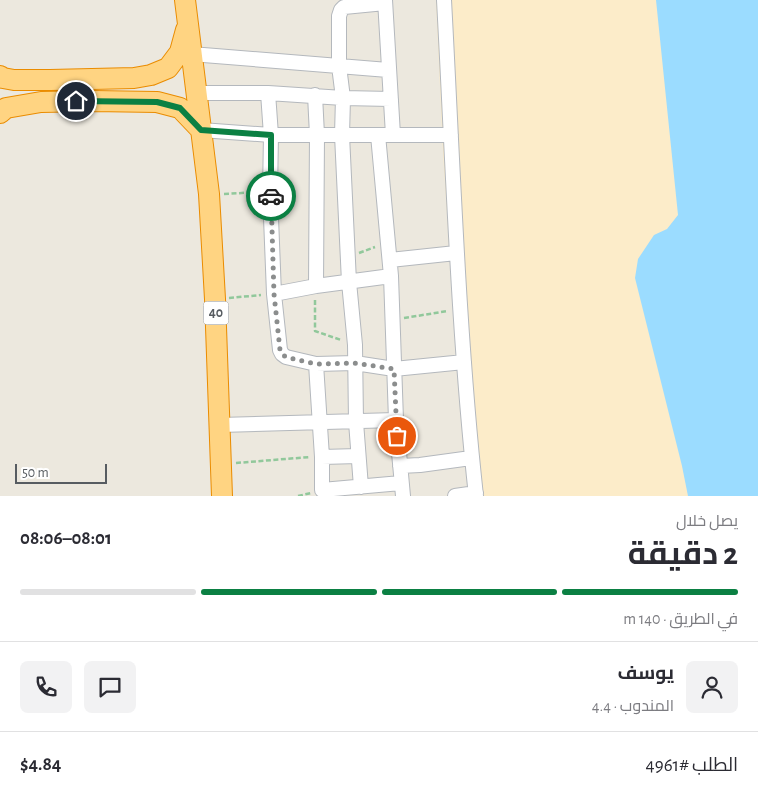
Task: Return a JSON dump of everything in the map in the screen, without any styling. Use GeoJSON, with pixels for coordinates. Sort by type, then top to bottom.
{"type":"FeatureCollection","features":[{"type":"Feature","properties":{"kind":"highway"},"geometry":{"type":"LineString","coordinates":[[185,0],[201,130]]}},
{"type":"Feature","properties":{"kind":"highway"},"geometry":{"type":"LineString","coordinates":[[0,76],[14,80],[50,80],[134,78],[151,75],[168,68],[180,52],[188,22]]}},
{"type":"Feature","properties":{"kind":"highway"},"geometry":{"type":"LineString","coordinates":[[0,112],[6,108],[41,102],[157,102],[180,108],[201,130]]}},
{"type":"Feature","properties":{"kind":"highway","name":"40"},"geometry":{"type":"LineString","coordinates":[[201,130],[209,194],[222,496]]}},
{"type":"Feature","properties":{"kind":"street"},"geometry":{"type":"LineString","coordinates":[[444,0],[459,310],[471,458],[476,495],[455,496]]}},
{"type":"Feature","properties":{"kind":"street"},"geometry":{"type":"LineString","coordinates":[[361,487],[342,135],[343,98],[339,16],[344,7],[385,2],[393,135]]}},
{"type":"Feature","properties":{"kind":"street"},"geometry":{"type":"LineString","coordinates":[[191,54],[388,70]]}},
{"type":"Feature","properties":{"kind":"street"},"geometry":{"type":"LineString","coordinates":[[197,92],[268,93],[391,99]]}},
{"type":"Feature","properties":{"kind":"street"},"geometry":{"type":"LineString","coordinates":[[268,93],[271,135],[270,192],[274,294],[282,354],[292,359],[316,364],[354,363],[394,369],[464,362]]}},
{"type":"Feature","properties":{"kind":"street"},"geometry":{"type":"LineString","coordinates":[[315,95],[317,135],[316,286]]}},
{"type":"Feature","properties":{"kind":"street"},"geometry":{"type":"LineString","coordinates":[[201,130],[271,135],[451,135]]}},
{"type":"Feature","properties":{"kind":"street"},"geometry":{"type":"LineString","coordinates":[[316,364],[322,456],[322,490],[361,487],[402,490],[396,420],[390,260],[378,135]]}},
{"type":"Feature","properties":{"kind":"street"},"geometry":{"type":"LineString","coordinates":[[390,260],[456,253]]}},
{"type":"Feature","properties":{"kind":"street"},"geometry":{"type":"LineString","coordinates":[[274,294],[316,286],[391,276]]}},
{"type":"Feature","properties":{"kind":"street"},"geometry":{"type":"LineString","coordinates":[[220,425],[396,420]]}},
{"type":"Feature","properties":{"kind":"street"},"geometry":{"type":"LineString","coordinates":[[322,456],[358,456]]}},
{"type":"Feature","properties":{"kind":"street"},"geometry":{"type":"LineString","coordinates":[[400,466],[471,458]]}},
{"type":"Feature","properties":{"kind":"path"},"geometry":{"type":"LineString","coordinates":[[209,194],[270,192]]}},
{"type":"Feature","properties":{"kind":"path"},"geometry":{"type":"LineString","coordinates":[[348,257],[388,243]]}},
{"type":"Feature","properties":{"kind":"path"},"geometry":{"type":"LineString","coordinates":[[316,286],[314,331],[354,345]]}},
{"type":"Feature","properties":{"kind":"path"},"geometry":{"type":"LineString","coordinates":[[215,299],[274,294]]}},
{"type":"Feature","properties":{"kind":"path"},"geometry":{"type":"LineString","coordinates":[[392,320],[459,310]]}},
{"type":"Feature","properties":{"kind":"path"},"geometry":{"type":"LineString","coordinates":[[221,464],[322,456]]}},
{"type":"Feature","properties":{"kind":"sand"},"geometry":{"type":"Polygon","coordinates":[[[436,0],[712,0],[752,496],[471,496],[455,339],[443,152],[436,0]]]}},
{"type":"Feature","properties":{"kind":"water"},"geometry":{"type":"Polygon","coordinates":[[[656,0],[758,0],[758,496],[688,496],[635,278],[638,259],[654,235],[667,229],[678,215],[656,0]]]}},
{"type":"Feature","properties":{"kind":"way so far"},"geometry":{"type":"LineString","coordinates":[[271,196],[274,294],[282,354],[292,359],[316,364],[354,363],[394,369],[397,436]]}},
{"type":"Feature","properties":{"kind":"route"},"geometry":{"type":"LineString","coordinates":[[76,101],[157,102],[180,108],[201,130],[271,135],[271,196]]}}]}
